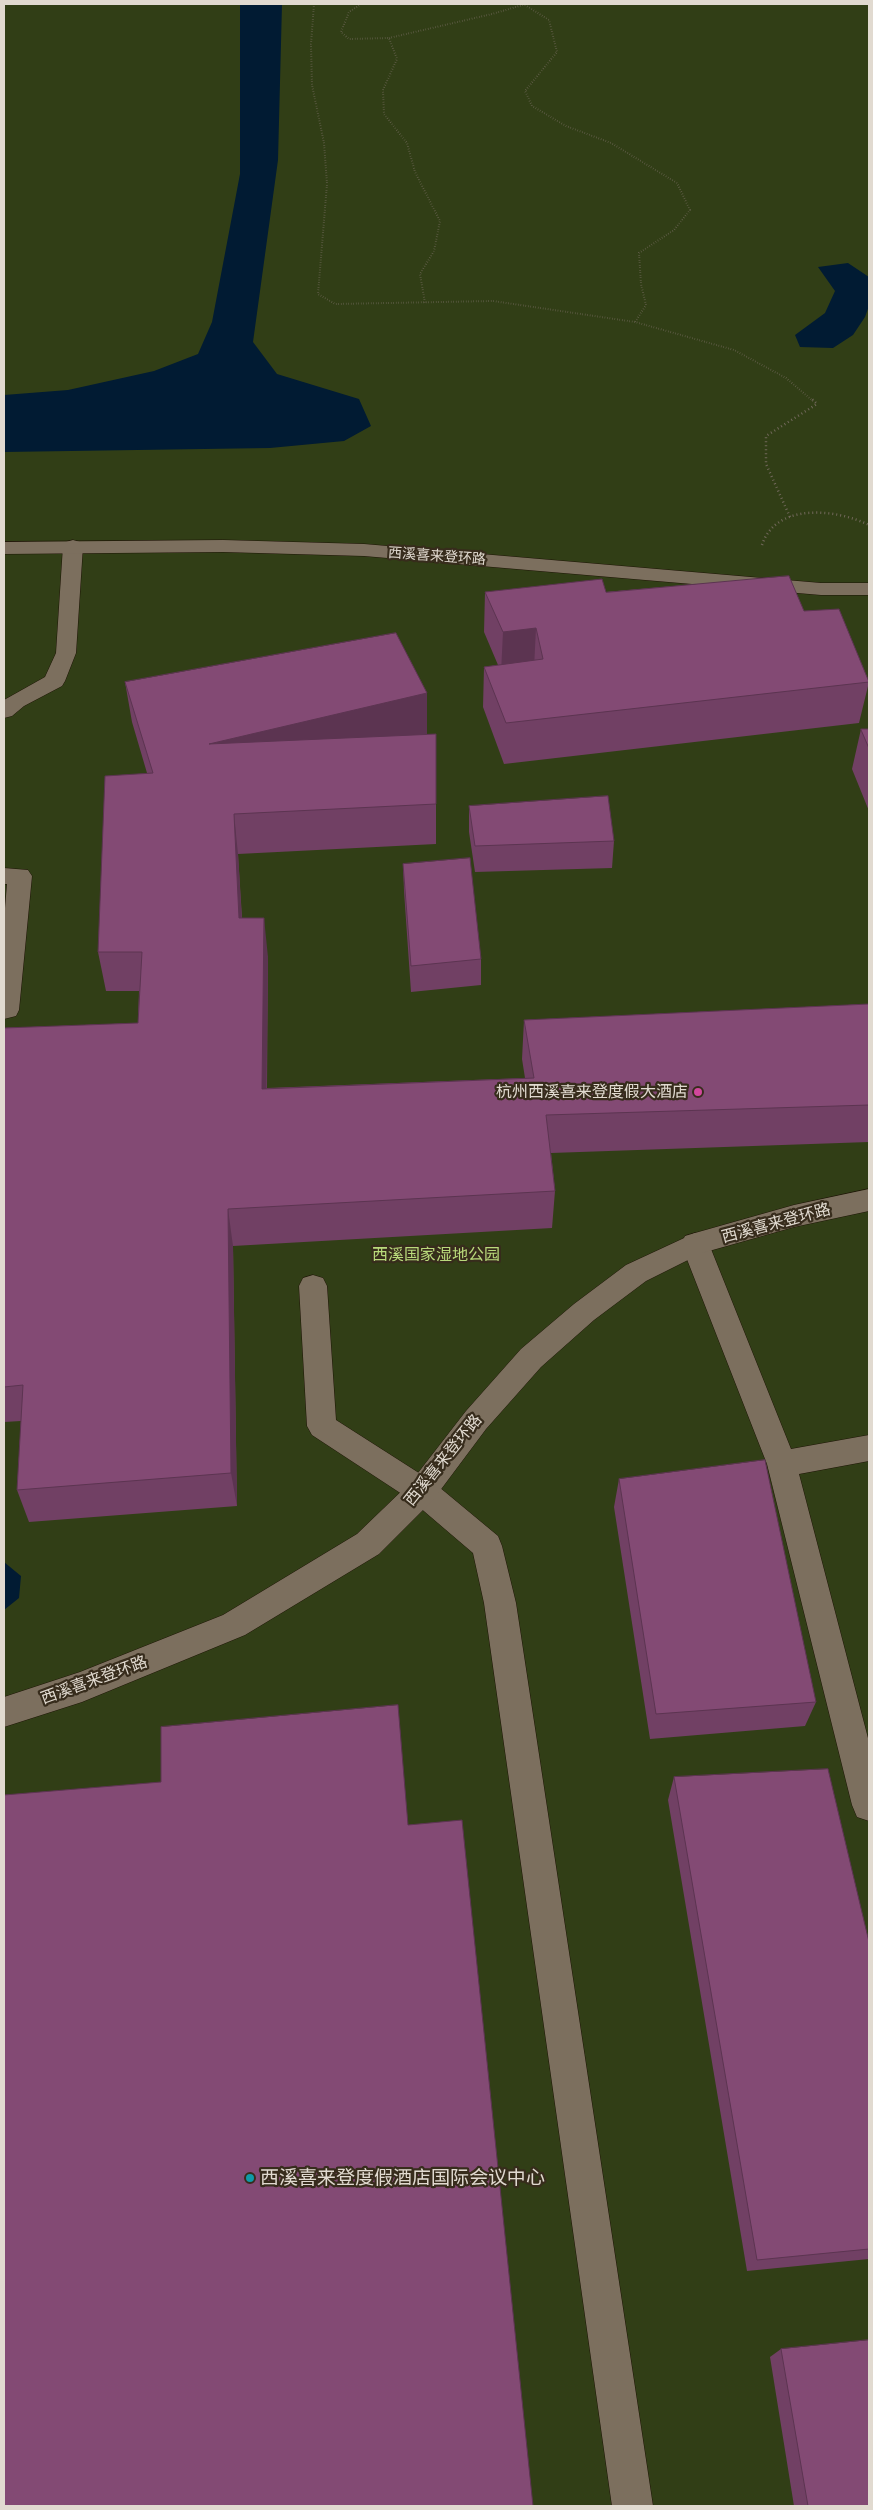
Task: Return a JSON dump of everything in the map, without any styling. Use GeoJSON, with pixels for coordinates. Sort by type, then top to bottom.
{"type":"FeatureCollection","features":[{"type":"Feature","properties":{"kind":"street"},"geometry":{"type":"LineString","coordinates":[[8,704],[54,681],[66,653],[73,546]]}},
{"type":"Feature","properties":{"kind":"street","name":"西溪喜来登环路"},"geometry":{"type":"LineString","coordinates":[[4,548],[223,546],[364,550],[821,589],[869,589]]}},
{"type":"Feature","properties":{"kind":"street"},"geometry":{"type":"LineString","coordinates":[[4,876],[20,876],[7,1010],[4,1010]]}},
{"type":"Feature","properties":{"kind":"street","name":"西溪喜来登环路"},"geometry":{"type":"LineString","coordinates":[[4,1712],[82,1687],[234,1625],[368,1544],[422,1491],[476,1420],[531,1358],[584,1312],[636,1273],[695,1244],[794,1216],[869,1200]]}},
{"type":"Feature","properties":{"kind":"street"},"geometry":{"type":"LineString","coordinates":[[695,1244],[782,1464],[869,1805]]}},
{"type":"Feature","properties":{"kind":"street"},"geometry":{"type":"LineString","coordinates":[[313,1286],[322,1426],[422,1491],[487,1546],[500,1603],[634,2506]]}},
{"type":"Feature","properties":{"kind":"street"},"geometry":{"type":"LineString","coordinates":[[782,1464],[869,1448]]}},
{"type":"Feature","properties":{"kind":"path"},"geometry":{"type":"LineString","coordinates":[[314,4],[310,36],[316,110],[325,145],[327,174],[323,255],[318,294],[335,304],[493,301],[635,322],[734,350],[786,378],[817,404],[766,436],[766,464],[790,517]]}},
{"type":"Feature","properties":{"kind":"path"},"geometry":{"type":"LineString","coordinates":[[361,4],[349,12],[341,32],[349,39],[389,38],[411,30],[494,14],[526,4],[549,20],[557,52],[525,91],[532,106],[566,126],[611,142],[677,183],[690,210],[674,230],[640,253],[641,284],[646,305],[635,322]]}},
{"type":"Feature","properties":{"kind":"path"},"geometry":{"type":"LineString","coordinates":[[389,38],[397,58],[383,90],[384,114],[407,142],[415,172],[440,221],[434,251],[420,274],[425,303]]}},
{"type":"Feature","properties":{"kind":"path"},"geometry":{"type":"LineString","coordinates":[[745,582],[769,528],[790,517],[831,512],[861,520],[869,525]]}},
{"type":"Feature","properties":{"kind":"green space","name":"西溪国家湿地公园"},"geometry":{"type":"Polygon","coordinates":[[[4,4],[869,4],[869,2506],[4,2506],[4,4]]]}},
{"type":"Feature","properties":{"kind":"water"},"geometry":{"type":"Polygon","coordinates":[[[240,4],[282,4],[278,160],[253,342],[277,374],[359,399],[371,426],[344,441],[270,448],[4,452],[4,395],[68,390],[154,371],[198,354],[212,322],[240,174],[240,4]]]}},
{"type":"Feature","properties":{"kind":"water"},"geometry":{"type":"Polygon","coordinates":[[[848,263],[869,277],[869,306],[865,317],[853,335],[833,348],[800,347],[795,335],[825,313],[835,291],[818,267],[848,263]]]}},
{"type":"Feature","properties":{"kind":"water"},"geometry":{"type":"Polygon","coordinates":[[[4,1562],[21,1576],[19,1598],[4,1610],[4,1562]]]}},
{"type":"Feature","properties":{"kind":"building"},"geometry":{"type":"Polygon","coordinates":[[[789,576],[804,611],[839,609],[869,682],[506,723],[484,667],[543,659],[536,628],[503,632],[485,592],[602,579],[606,592],[789,576]]]}},
{"type":"Feature","properties":{"kind":"building","name":"杭州西溪喜来登度假大酒店"},"geometry":{"type":"Polygon","coordinates":[[[396,633],[427,693],[209,744],[436,734],[436,804],[234,814],[239,918],[264,918],[262,1089],[534,1078],[524,1020],[869,1004],[869,1105],[546,1115],[555,1191],[228,1209],[231,1473],[17,1490],[23,1385],[4,1387],[4,1028],[138,1023],[142,952],[98,952],[105,776],[153,773],[125,682],[396,633]]]}},
{"type":"Feature","properties":{"kind":"building"},"geometry":{"type":"Polygon","coordinates":[[[861,729],[869,729],[869,748],[861,729]]]}},
{"type":"Feature","properties":{"kind":"building"},"geometry":{"type":"Polygon","coordinates":[[[608,796],[614,841],[475,846],[469,806],[608,796]]]}},
{"type":"Feature","properties":{"kind":"building"},"geometry":{"type":"Polygon","coordinates":[[[470,858],[481,959],[411,966],[403,864],[470,858]]]}},
{"type":"Feature","properties":{"kind":"building"},"geometry":{"type":"Polygon","coordinates":[[[765,1460],[816,1702],[656,1714],[619,1479],[765,1460]]]}},
{"type":"Feature","properties":{"kind":"building","name":"西溪喜来登度假酒店国际会议中心"},"geometry":{"type":"Polygon","coordinates":[[[398,1705],[408,1825],[462,1820],[533,2506],[4,2506],[4,1795],[161,1782],[161,1727],[398,1705]]]}},
{"type":"Feature","properties":{"kind":"building"},"geometry":{"type":"Polygon","coordinates":[[[828,1769],[869,1942],[869,2249],[757,2260],[674,1777],[828,1769]]]}},
{"type":"Feature","properties":{"kind":"building"},"geometry":{"type":"Polygon","coordinates":[[[869,2340],[869,2506],[808,2506],[781,2349],[869,2340]]]}},
{"type":"Feature","properties":{"kind":"place","name":"杭州西溪喜来登度假大酒店"},"geometry":{"type":"Point","coordinates":[698,1092]}},
{"type":"Feature","properties":{"kind":"place","name":"西溪喜来登度假酒店国际会议中心"},"geometry":{"type":"Point","coordinates":[250,2178]}}]}
